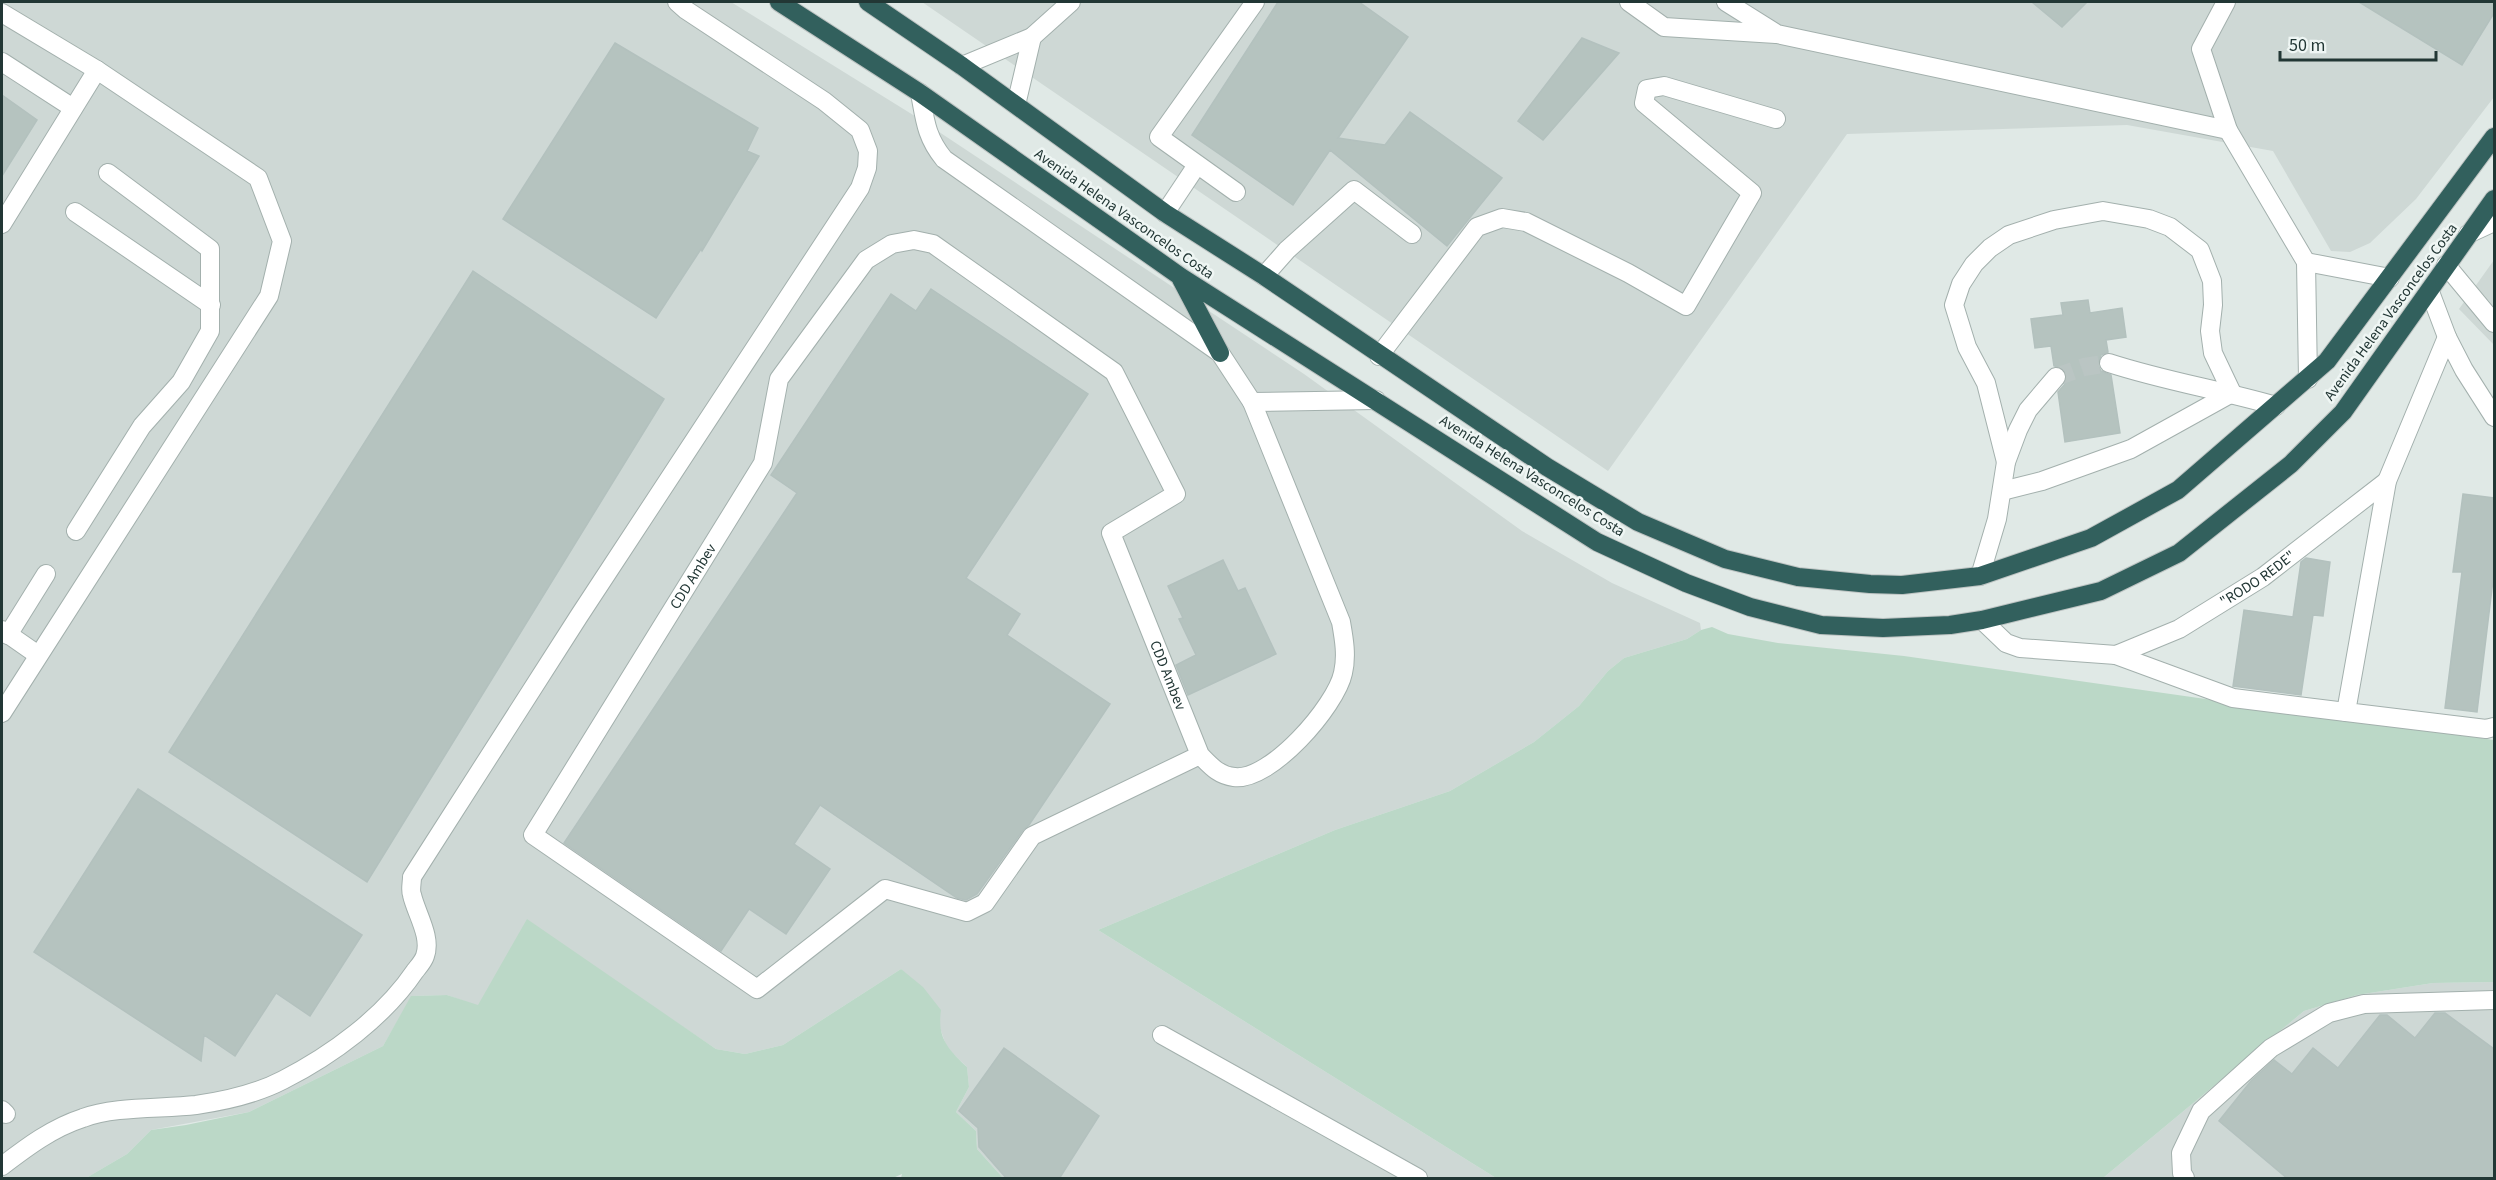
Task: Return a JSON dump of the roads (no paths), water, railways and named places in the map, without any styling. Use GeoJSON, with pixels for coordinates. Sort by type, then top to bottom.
{"type":"FeatureCollection","features":[{"type":"Feature","properties":{"kind":"highway","name":"Avenida Helena Vasconcelos Costa"},"geometry":{"type":"LineString","coordinates":[[779,2],[920,93],[1181,278],[1597,542],[1686,583],[1739,603],[1821,625],[1883,628],[1950,625],[1982,620],[2101,591],[2179,553],[2283,471],[2343,412],[2430,292],[2468,234],[2492,208]]}},
{"type":"Feature","properties":{"kind":"highway","name":"Avenida Helena Vasconcelos Costa"},"geometry":{"type":"LineString","coordinates":[[868,2],[962,66],[1165,213],[1264,276],[1379,356],[1547,467],[1638,522],[1725,559],[1798,577],[1870,584],[1902,585],[1980,576],[2091,538],[2178,490],[2326,361],[2494,137]]}},
{"type":"Feature","properties":{"kind":"highway"},"geometry":{"type":"LineString","coordinates":[[1181,278],[1220,353]]}},
{"type":"Feature","properties":{"kind":"lane"},"geometry":{"type":"LineString","coordinates":[[2,1167],[42,1137],[84,1117],[158,1107],[196,1105],[250,1092],[281,1081],[344,1041],[379,1014],[408,982],[425,956],[424,930],[411,893],[412,877],[579,616],[860,188],[867,168],[868,151],[860,130],[824,101],[677,2]]}},
{"type":"Feature","properties":{"kind":"lane"},"geometry":{"type":"LineString","coordinates":[[962,66],[1032,37],[1071,2]]}},
{"type":"Feature","properties":{"kind":"lane"},"geometry":{"type":"LineString","coordinates":[[1236,192],[1159,137],[1255,2]]}},
{"type":"Feature","properties":{"kind":"lane"},"geometry":{"type":"LineString","coordinates":[[1629,2],[1664,27],[1777,34],[2228,130]]}},
{"type":"Feature","properties":{"kind":"lane"},"geometry":{"type":"LineString","coordinates":[[1726,2],[1777,34]]}},
{"type":"Feature","properties":{"kind":"lane"},"geometry":{"type":"LineString","coordinates":[[2226,2],[2200,50],[2228,130],[2306,262],[2308,379]]}},
{"type":"Feature","properties":{"kind":"lane"},"geometry":{"type":"LineString","coordinates":[[2,13],[97,70],[258,178],[282,241],[269,296],[2,713]]}},
{"type":"Feature","properties":{"kind":"lane"},"geometry":{"type":"LineString","coordinates":[[1016,105],[1032,37]]}},
{"type":"Feature","properties":{"kind":"lane"},"geometry":{"type":"LineString","coordinates":[[2,62],[73,108]]}},
{"type":"Feature","properties":{"kind":"lane"},"geometry":{"type":"LineString","coordinates":[[2,224],[97,70]]}},
{"type":"Feature","properties":{"kind":"lane"},"geometry":{"type":"LineString","coordinates":[[1379,356],[1477,227],[1502,218],[1526,222],[1628,273],[1686,306],[1752,193],[1644,103],[1647,89],[1664,86],[1776,118]]}},
{"type":"Feature","properties":{"kind":"lane"},"geometry":{"type":"LineString","coordinates":[[920,93],[932,145],[944,159],[1220,353]]}},
{"type":"Feature","properties":{"kind":"lane"},"geometry":{"type":"LineString","coordinates":[[1165,213],[1197,165]]}},
{"type":"Feature","properties":{"kind":"lane"},"geometry":{"type":"LineString","coordinates":[[76,531],[142,426],[181,382],[210,331],[210,249],[108,173]]}},
{"type":"Feature","properties":{"kind":"lane"},"geometry":{"type":"LineString","coordinates":[[1264,276],[1287,250],[1354,190],[1412,234]]}},
{"type":"Feature","properties":{"kind":"lane"},"geometry":{"type":"LineString","coordinates":[[2006,462],[1986,382],[1967,347],[1954,305],[1961,284],[1974,264],[1990,248],[2009,235],[2054,220],[2103,211],[2149,219],[2170,227],[2200,250],[2212,281],[2213,305],[2210,331],[2212,353],[2232,393]]}},
{"type":"Feature","properties":{"kind":"lane"},"geometry":{"type":"LineString","coordinates":[[75,212],[211,305]]}},
{"type":"Feature","properties":{"kind":"lane","name":"CDD Ambev"},"geometry":{"type":"LineString","coordinates":[[1200,755],[1032,836],[985,903],[976,908],[967,912],[885,889],[757,989],[533,835],[763,464],[779,379],[866,260],[892,244],[914,240],[933,244],[1114,372],[1176,494],[1111,533],[1200,755],[1215,772],[1236,777],[1256,774],[1276,761],[1323,714],[1337,690],[1343,673],[1346,646],[1341,622],[1252,402],[1220,353]]}},
{"type":"Feature","properties":{"kind":"lane"},"geometry":{"type":"LineString","coordinates":[[2306,262],[2390,278]]}},
{"type":"Feature","properties":{"kind":"lane"},"geometry":{"type":"LineString","coordinates":[[2446,265],[2491,310]]}},
{"type":"Feature","properties":{"kind":"lane"},"geometry":{"type":"LineString","coordinates":[[2430,292],[2464,370],[2494,417]]}},
{"type":"Feature","properties":{"kind":"lane","name":"\"RODO REDE\""},"geometry":{"type":"LineString","coordinates":[[2346,712],[2388,481],[2448,337]]}},
{"type":"Feature","properties":{"kind":"lane"},"geometry":{"type":"LineString","coordinates":[[2109,363],[2146,375],[2232,393],[2277,406]]}},
{"type":"Feature","properties":{"kind":"lane"},"geometry":{"type":"LineString","coordinates":[[1980,576],[1997,519],[2006,462],[2028,410],[2056,377]]}},
{"type":"Feature","properties":{"kind":"lane"},"geometry":{"type":"LineString","coordinates":[[2002,490],[2042,481],[2131,449],[2232,393]]}},
{"type":"Feature","properties":{"kind":"lane"},"geometry":{"type":"LineString","coordinates":[[1252,402],[1376,400]]}},
{"type":"Feature","properties":{"kind":"lane","name":"\"RODO REDE\""},"geometry":{"type":"LineString","coordinates":[[2116,655],[2179,629],[2263,577],[2388,481]]}},
{"type":"Feature","properties":{"kind":"lane"},"geometry":{"type":"LineString","coordinates":[[38,655],[5,632],[46,574]]}},
{"type":"Feature","properties":{"kind":"lane","name":"\"RODO REDE\""},"geometry":{"type":"LineString","coordinates":[[1982,620],[2006,643],[2020,648],[2116,655],[2233,698],[2486,729],[2494,727]]}},
{"type":"Feature","properties":{"kind":"lane"},"geometry":{"type":"LineString","coordinates":[[2185,1179],[2181,1153],[2201,1111],[2271,1048],[2329,1013],[2364,1004],[2494,1000]]}},
{"type":"Feature","properties":{"kind":"lane"},"geometry":{"type":"LineString","coordinates":[[1162,1035],[1418,1179]]}},
{"type":"Feature","properties":{"kind":"tunnel"},"geometry":{"type":"LineString","coordinates":[[2056,377],[2084,367],[2109,363]]}}]}
